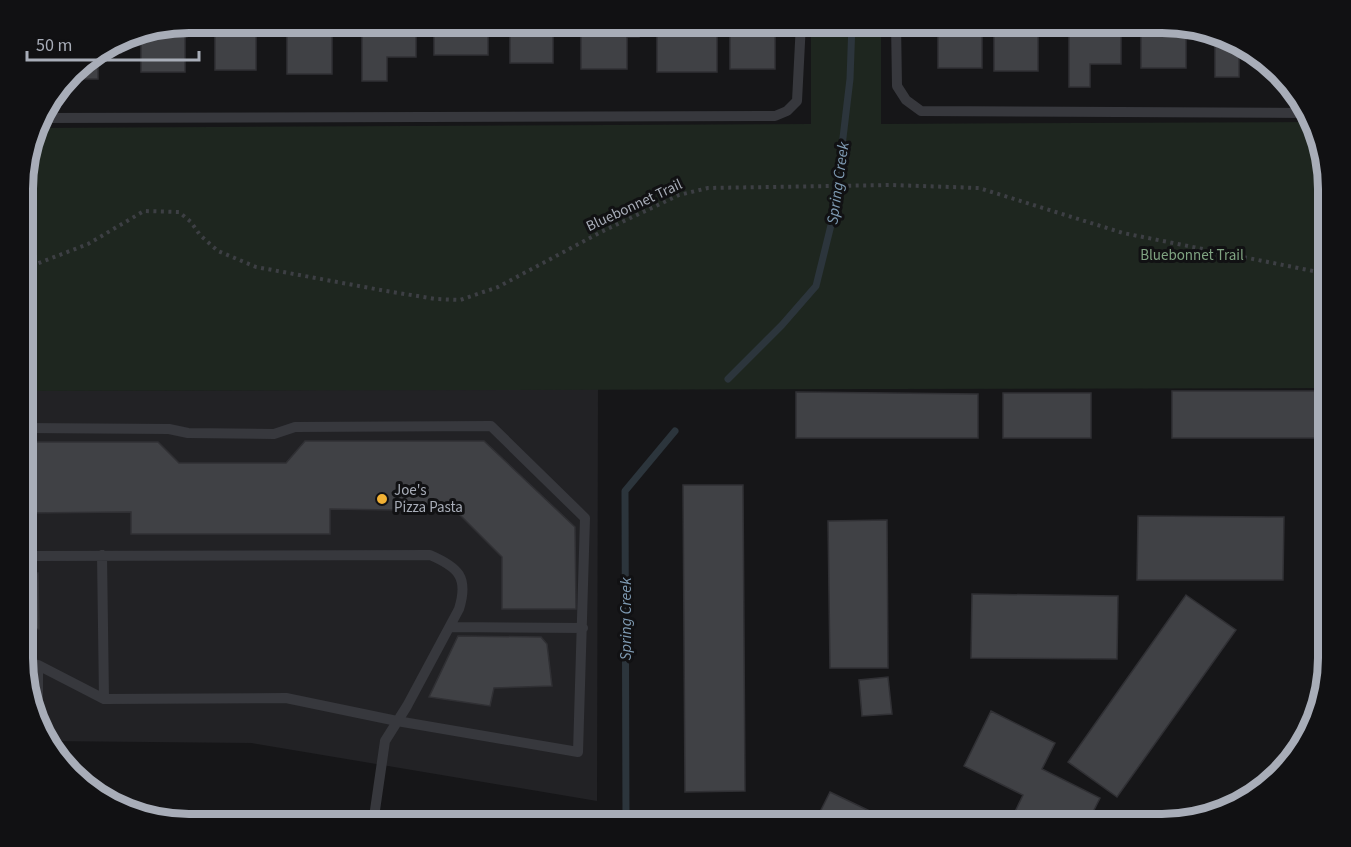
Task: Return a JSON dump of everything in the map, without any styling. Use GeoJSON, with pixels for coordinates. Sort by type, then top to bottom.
{"type":"FeatureCollection","features":[{"type":"Feature","properties":{"kind":"lane"},"geometry":{"type":"LineString","coordinates":[[51,117],[775,116],[787,111],[797,101],[800,33]]}},
{"type":"Feature","properties":{"kind":"lane"},"geometry":{"type":"LineString","coordinates":[[896,33],[897,86],[906,100],[921,111],[1298,113]]}},
{"type":"Feature","properties":{"kind":"lane"},"geometry":{"type":"LineString","coordinates":[[33,428],[169,429],[188,433],[274,434],[295,427],[491,426],[585,518],[578,752],[397,721],[286,698],[104,699],[38,666],[33,666]]}},
{"type":"Feature","properties":{"kind":"lane"},"geometry":{"type":"LineString","coordinates":[[102,555],[104,699]]}},
{"type":"Feature","properties":{"kind":"lane"},"geometry":{"type":"LineString","coordinates":[[33,556],[430,555],[451,564],[459,575],[464,593],[451,627],[385,741],[374,814]]}},
{"type":"Feature","properties":{"kind":"lane"},"geometry":{"type":"LineString","coordinates":[[451,627],[583,627]]}},
{"type":"Feature","properties":{"kind":"lane"},"geometry":{"type":"LineString","coordinates":[[38,666],[38,696]]}},
{"type":"Feature","properties":{"kind":"path","name":"Bluebonnet Trail"},"geometry":{"type":"LineString","coordinates":[[33,265],[88,244],[144,211],[179,212],[218,251],[256,267],[426,298],[460,300],[498,287],[601,232],[679,195],[708,188],[891,185],[979,188],[1123,233],[1318,272]]}},
{"type":"Feature","properties":{"kind":"shaded area"},"geometry":{"type":"Polygon","coordinates":[[[598,389],[597,801],[251,743],[57,741],[41,708],[34,678],[33,391],[598,389]]]}},
{"type":"Feature","properties":{"kind":"green space","name":"Bluebonnet Trail"},"geometry":{"type":"Polygon","coordinates":[[[811,33],[881,33],[881,124],[1303,122],[1310,139],[1318,179],[1318,388],[33,391],[33,189],[36,159],[46,128],[811,124],[811,33]]]}},
{"type":"Feature","properties":{"kind":"building"},"geometry":{"type":"Polygon","coordinates":[[[185,33],[185,72],[141,72],[141,40],[185,33]]]}},
{"type":"Feature","properties":{"kind":"building"},"geometry":{"type":"Polygon","coordinates":[[[215,33],[256,33],[256,70],[215,70],[215,33]]]}},
{"type":"Feature","properties":{"kind":"building"},"geometry":{"type":"Polygon","coordinates":[[[287,33],[332,33],[332,74],[287,74],[287,33]]]}},
{"type":"Feature","properties":{"kind":"building"},"geometry":{"type":"Polygon","coordinates":[[[362,33],[416,33],[416,57],[387,57],[387,81],[362,81],[362,33]]]}},
{"type":"Feature","properties":{"kind":"building"},"geometry":{"type":"Polygon","coordinates":[[[434,33],[488,33],[488,55],[434,55],[434,33]]]}},
{"type":"Feature","properties":{"kind":"building"},"geometry":{"type":"Polygon","coordinates":[[[510,33],[553,33],[553,63],[510,63],[510,33]]]}},
{"type":"Feature","properties":{"kind":"building"},"geometry":{"type":"Polygon","coordinates":[[[581,33],[639,33],[639,37],[627,37],[627,69],[581,69],[581,33]]]}},
{"type":"Feature","properties":{"kind":"building"},"geometry":{"type":"Polygon","coordinates":[[[657,33],[717,33],[717,72],[657,72],[657,33]]]}},
{"type":"Feature","properties":{"kind":"building"},"geometry":{"type":"Polygon","coordinates":[[[730,33],[775,33],[775,69],[730,69],[730,33]]]}},
{"type":"Feature","properties":{"kind":"building"},"geometry":{"type":"Polygon","coordinates":[[[938,33],[982,33],[982,68],[938,68],[938,33]]]}},
{"type":"Feature","properties":{"kind":"building"},"geometry":{"type":"Polygon","coordinates":[[[994,33],[1038,33],[1038,71],[994,71],[994,33]]]}},
{"type":"Feature","properties":{"kind":"building"},"geometry":{"type":"Polygon","coordinates":[[[1069,33],[1121,33],[1121,64],[1090,64],[1090,87],[1069,87],[1069,33]]]}},
{"type":"Feature","properties":{"kind":"building"},"geometry":{"type":"Polygon","coordinates":[[[1141,33],[1186,35],[1186,68],[1141,68],[1141,33]]]}},
{"type":"Feature","properties":{"kind":"building"},"geometry":{"type":"Polygon","coordinates":[[[1215,43],[1239,54],[1239,77],[1215,77],[1215,43]]]}},
{"type":"Feature","properties":{"kind":"building"},"geometry":{"type":"Polygon","coordinates":[[[98,62],[98,79],[79,79],[98,62]]]}},
{"type":"Feature","properties":{"kind":"building"},"geometry":{"type":"Polygon","coordinates":[[[1172,391],[1318,391],[1318,438],[1172,438],[1172,391]]]}},
{"type":"Feature","properties":{"kind":"building"},"geometry":{"type":"Polygon","coordinates":[[[796,392],[978,394],[978,438],[796,438],[796,392]]]}},
{"type":"Feature","properties":{"kind":"building"},"geometry":{"type":"Polygon","coordinates":[[[1003,393],[1091,393],[1091,438],[1003,438],[1003,393]]]}},
{"type":"Feature","properties":{"kind":"building"},"geometry":{"type":"Polygon","coordinates":[[[305,441],[484,441],[575,527],[576,609],[502,609],[502,557],[456,511],[330,509],[330,534],[131,534],[131,512],[33,513],[33,442],[158,442],[179,463],[286,463],[305,441]]]}},
{"type":"Feature","properties":{"kind":"building"},"geometry":{"type":"Polygon","coordinates":[[[683,485],[743,485],[745,791],[685,792],[683,485]]]}},
{"type":"Feature","properties":{"kind":"building"},"geometry":{"type":"Polygon","coordinates":[[[1138,516],[1284,517],[1283,580],[1137,580],[1138,516]]]}},
{"type":"Feature","properties":{"kind":"building"},"geometry":{"type":"Polygon","coordinates":[[[887,520],[888,668],[830,668],[828,521],[887,520]]]}},
{"type":"Feature","properties":{"kind":"building"},"geometry":{"type":"Polygon","coordinates":[[[33,573],[38,573],[39,629],[33,629],[33,573]]]}},
{"type":"Feature","properties":{"kind":"building"},"geometry":{"type":"Polygon","coordinates":[[[972,594],[1118,596],[1117,659],[971,658],[972,594]]]}},
{"type":"Feature","properties":{"kind":"building"},"geometry":{"type":"Polygon","coordinates":[[[1186,595],[1236,630],[1117,797],[1068,762],[1186,595]]]}},
{"type":"Feature","properties":{"kind":"building"},"geometry":{"type":"Polygon","coordinates":[[[458,636],[541,637],[547,644],[552,686],[494,688],[490,706],[429,697],[458,636]]]}},
{"type":"Feature","properties":{"kind":"building"},"geometry":{"type":"Polygon","coordinates":[[[888,677],[892,714],[862,716],[859,680],[888,677]]]}},
{"type":"Feature","properties":{"kind":"building"},"geometry":{"type":"Polygon","coordinates":[[[991,711],[1055,743],[1042,769],[1100,798],[1092,814],[1014,814],[1023,795],[964,766],[991,711]]]}},
{"type":"Feature","properties":{"kind":"building"},"geometry":{"type":"Polygon","coordinates":[[[830,792],[876,814],[819,814],[830,792]]]}},
{"type":"Feature","properties":{"kind":"waterway","name":"Spring Creek"},"geometry":{"type":"LineString","coordinates":[[728,379],[782,325],[816,286],[834,213],[850,79],[852,33]]}},
{"type":"Feature","properties":{"kind":"waterway","name":"Spring Creek"},"geometry":{"type":"LineString","coordinates":[[626,814],[625,491],[675,431]]}},
{"type":"Feature","properties":{"kind":"place","name":"Joe's Pizza Pasta"},"geometry":{"type":"Point","coordinates":[382,499]}}]}
